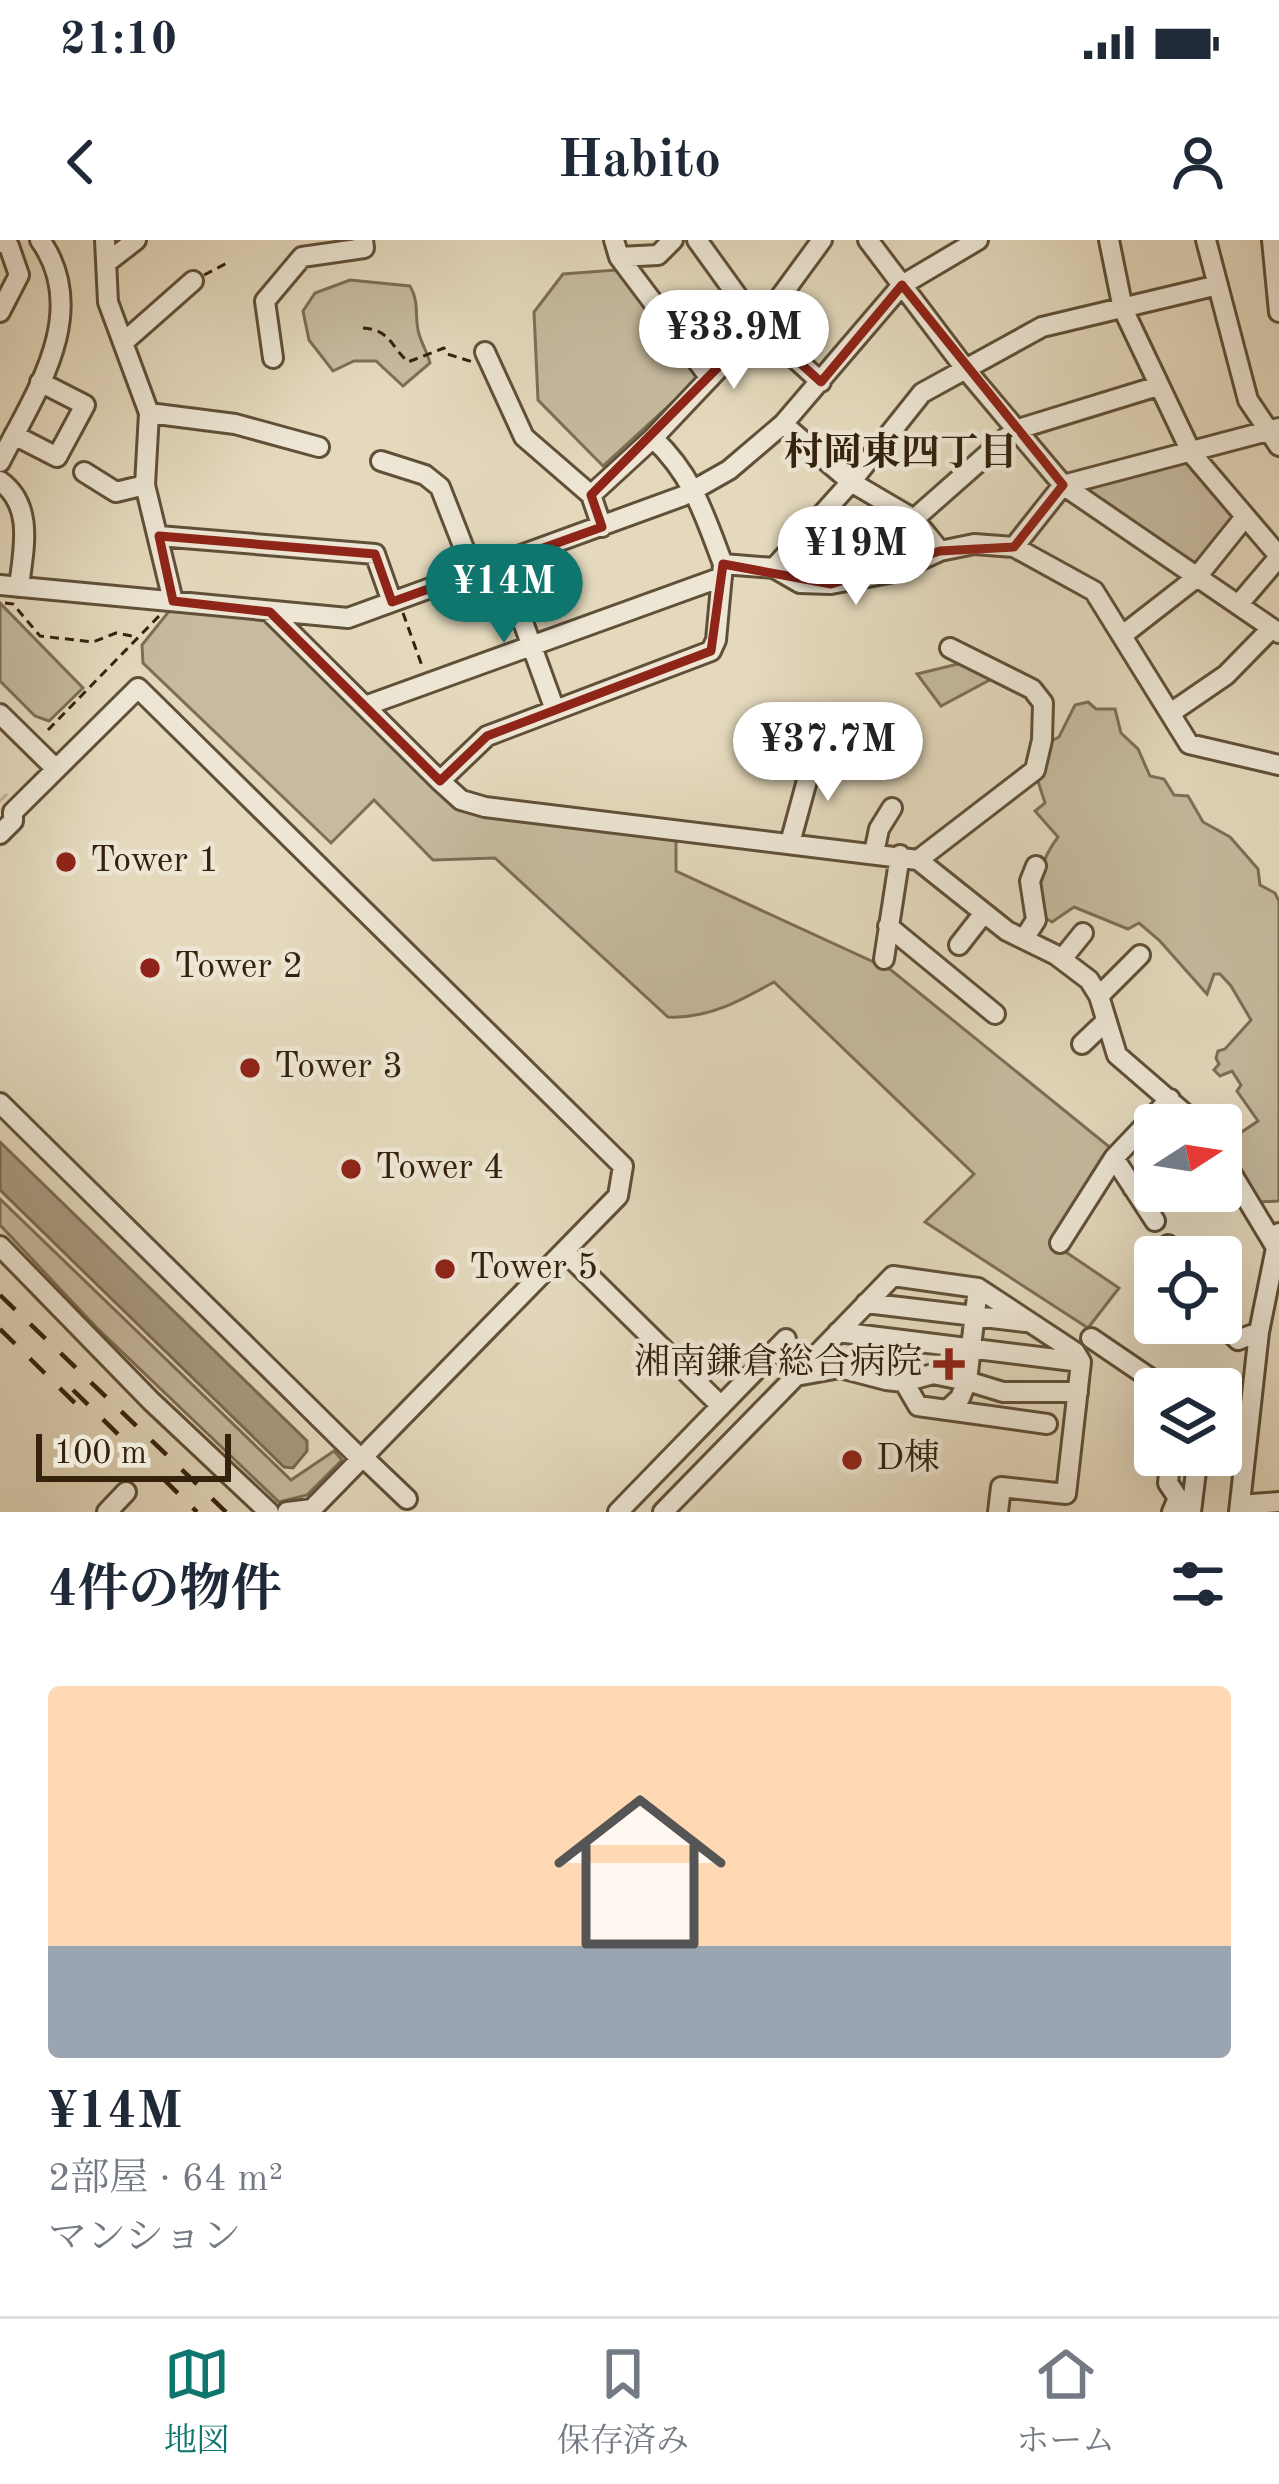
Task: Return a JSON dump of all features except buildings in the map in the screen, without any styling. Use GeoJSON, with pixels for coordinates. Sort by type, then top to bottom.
{"type":"FeatureCollection","features":[{"type":"Feature","properties":{"kind":"street"},"geometry":{"type":"LineString","coordinates":[[0,462],[59,337],[59,282],[40,240]]}},
{"type":"Feature","properties":{"kind":"street"},"geometry":{"type":"LineString","coordinates":[[105,240],[108,302],[149,413],[145,485],[173,602]]}},
{"type":"Feature","properties":{"kind":"street"},"geometry":{"type":"LineString","coordinates":[[109,261],[136,240]]}},
{"type":"Feature","properties":{"kind":"street"},"geometry":{"type":"LineString","coordinates":[[273,358],[266,301],[302,257],[364,248],[363,240]]}},
{"type":"Feature","properties":{"kind":"street"},"geometry":{"type":"LineString","coordinates":[[617,248],[658,255],[673,240]]}},
{"type":"Feature","properties":{"kind":"street"},"geometry":{"type":"LineString","coordinates":[[697,240],[760,326],[821,382]]}},
{"type":"Feature","properties":{"kind":"street"},"geometry":{"type":"LineString","coordinates":[[591,495],[760,326],[822,240]]}},
{"type":"Feature","properties":{"kind":"street"},"geometry":{"type":"LineString","coordinates":[[868,240],[1063,485],[1275,630],[1226,675],[1172,712]]}},
{"type":"Feature","properties":{"kind":"street"},"geometry":{"type":"LineString","coordinates":[[0,481],[16,497],[25,526],[8,592],[348,618],[602,527],[695,490],[729,470],[783,424],[902,285],[978,240]]}},
{"type":"Feature","properties":{"kind":"street"},"geometry":{"type":"LineString","coordinates":[[1109,240],[1123,309],[1192,454],[1279,557],[1238,605]]}},
{"type":"Feature","properties":{"kind":"street"},"geometry":{"type":"LineString","coordinates":[[1014,547],[1063,485],[1275,435],[1248,400],[1206,240]]}},
{"type":"Feature","properties":{"kind":"street"},"geometry":{"type":"LineString","coordinates":[[1272,240],[1279,312]]}},
{"type":"Feature","properties":{"kind":"street"},"geometry":{"type":"LineString","coordinates":[[0,242],[8,246],[19,274],[0,312]]}},
{"type":"Feature","properties":{"kind":"street"},"geometry":{"type":"LineString","coordinates":[[617,248],[710,377]]}},
{"type":"Feature","properties":{"kind":"street"},"geometry":{"type":"LineString","coordinates":[[125,341],[193,281]]}},
{"type":"Feature","properties":{"kind":"street"},"geometry":{"type":"LineString","coordinates":[[774,568],[922,393],[1042,327],[1218,285]]}},
{"type":"Feature","properties":{"kind":"street"},"geometry":{"type":"LineString","coordinates":[[489,360],[524,437],[591,495],[602,527]]}},
{"type":"Feature","properties":{"kind":"street"},"geometry":{"type":"LineString","coordinates":[[14,435],[57,457],[85,405],[40,382]]}},
{"type":"Feature","properties":{"kind":"street"},"geometry":{"type":"LineString","coordinates":[[914,519],[1016,430],[1158,386]]}},
{"type":"Feature","properties":{"kind":"street"},"geometry":{"type":"LineString","coordinates":[[149,413],[235,424],[319,447]]}},
{"type":"Feature","properties":{"kind":"street"},"geometry":{"type":"LineString","coordinates":[[783,424],[851,482],[914,519],[940,551]]}},
{"type":"Feature","properties":{"kind":"street"},"geometry":{"type":"LineString","coordinates":[[440,781],[487,736],[711,650],[723,570],[695,490],[679,463],[653,438]]}},
{"type":"Feature","properties":{"kind":"street"},"geometry":{"type":"LineString","coordinates":[[381,461],[425,475],[440,488],[474,574]]}},
{"type":"Feature","properties":{"kind":"street"},"geometry":{"type":"LineString","coordinates":[[84,472],[116,492],[145,485]]}},
{"type":"Feature","properties":{"kind":"street"},"geometry":{"type":"LineString","coordinates":[[1124,634],[1196,578],[1245,517]]}},
{"type":"Feature","properties":{"kind":"street"},"geometry":{"type":"LineString","coordinates":[[159,536],[375,554],[396,601]]}},
{"type":"Feature","properties":{"kind":"street"},"geometry":{"type":"LineString","coordinates":[[365,706],[723,570],[774,568],[800,583],[831,584],[893,572],[940,551],[974,544],[1014,547],[1094,591],[1189,743],[1279,765]]}},
{"type":"Feature","properties":{"kind":"street"},"geometry":{"type":"LineString","coordinates":[[502,564],[555,710]]}},
{"type":"Feature","properties":{"kind":"street"},"geometry":{"type":"LineString","coordinates":[[270,612],[461,800],[661,832],[909,857],[1007,932],[1062,959],[1089,980],[1099,996],[1117,1055],[1175,1104]]}},
{"type":"Feature","properties":{"kind":"street"},"geometry":{"type":"LineString","coordinates":[[884,959],[888,926],[909,857],[1035,770],[1042,740],[1042,703],[1032,689],[950,648]]}},
{"type":"Feature","properties":{"kind":"street"},"geometry":{"type":"LineString","coordinates":[[0,834],[13,820],[7,807],[138,688],[623,1166],[618,1196],[565,1252],[312,1510],[287,1512]]}},
{"type":"Feature","properties":{"kind":"street"},"geometry":{"type":"LineString","coordinates":[[0,714],[55,768]]}},
{"type":"Feature","properties":{"kind":"street"},"geometry":{"type":"LineString","coordinates":[[790,843],[815,751]]}},
{"type":"Feature","properties":{"kind":"street"},"geometry":{"type":"LineString","coordinates":[[874,853],[879,829],[892,808]]}},
{"type":"Feature","properties":{"kind":"street"},"geometry":{"type":"LineString","coordinates":[[1024,939],[1036,920],[1028,875]]}},
{"type":"Feature","properties":{"kind":"street"},"geometry":{"type":"LineString","coordinates":[[959,945],[984,913]]}},
{"type":"Feature","properties":{"kind":"street"},"geometry":{"type":"LineString","coordinates":[[888,926],[995,1014]]}},
{"type":"Feature","properties":{"kind":"street"},"geometry":{"type":"LineString","coordinates":[[1062,959],[1083,933]]}},
{"type":"Feature","properties":{"kind":"street"},"geometry":{"type":"LineString","coordinates":[[1099,996],[1140,955]]}},
{"type":"Feature","properties":{"kind":"street"},"geometry":{"type":"LineString","coordinates":[[1082,1044],[1105,1023]]}},
{"type":"Feature","properties":{"kind":"street"},"geometry":{"type":"LineString","coordinates":[[1060,1243],[1114,1158],[1170,1099]]}},
{"type":"Feature","properties":{"kind":"street"},"geometry":{"type":"LineString","coordinates":[[0,1102],[407,1499]]}},
{"type":"Feature","properties":{"kind":"street"},"geometry":{"type":"LineString","coordinates":[[1114,1158],[1155,1221]]}},
{"type":"Feature","properties":{"kind":"street"},"geometry":{"type":"LineString","coordinates":[[1242,1188],[1278,1243],[1259,1332],[1239,1508],[1279,1502]]}},
{"type":"Feature","properties":{"kind":"street"},"geometry":{"type":"LineString","coordinates":[[0,1246],[151,1401],[268,1512]]}},
{"type":"Feature","properties":{"kind":"street"},"geometry":{"type":"LineString","coordinates":[[565,1252],[722,1406]]}},
{"type":"Feature","properties":{"kind":"street"},"geometry":{"type":"LineString","coordinates":[[664,1511],[892,1276],[978,1288],[1075,1352],[1081,1363],[1066,1494],[1001,1487],[998,1512]]}},
{"type":"Feature","properties":{"kind":"street"},"geometry":{"type":"LineString","coordinates":[[947,1410],[967,1382],[978,1288]]}},
{"type":"Feature","properties":{"kind":"street"},"geometry":{"type":"LineString","coordinates":[[866,1303],[1030,1322]]}},
{"type":"Feature","properties":{"kind":"street"},"geometry":{"type":"LineString","coordinates":[[838,1332],[1081,1363]]}},
{"type":"Feature","properties":{"kind":"street"},"geometry":{"type":"LineString","coordinates":[[1242,1338],[1259,1332]]}},
{"type":"Feature","properties":{"kind":"street"},"geometry":{"type":"LineString","coordinates":[[1091,1338],[1135,1368]]}},
{"type":"Feature","properties":{"kind":"street"},"geometry":{"type":"LineString","coordinates":[[618,1512],[786,1339]]}},
{"type":"Feature","properties":{"kind":"street"},"geometry":{"type":"LineString","coordinates":[[796,1376],[840,1368],[904,1382],[933,1374],[1003,1392],[1078,1392]]}},
{"type":"Feature","properties":{"kind":"street"},"geometry":{"type":"LineString","coordinates":[[904,1382],[918,1406],[1047,1424]]}},
{"type":"Feature","properties":{"kind":"street"},"geometry":{"type":"LineString","coordinates":[[1242,1449],[1245,1452]]}},
{"type":"Feature","properties":{"kind":"street"},"geometry":{"type":"LineString","coordinates":[[1169,1476],[1178,1498],[1172,1512]]}},
{"type":"Feature","properties":{"kind":"street"},"geometry":{"type":"LineString","coordinates":[[1191,1512],[1197,1476]]}},
{"type":"Feature","properties":{"kind":"street"},"geometry":{"type":"LineString","coordinates":[[107,1512],[126,1492]]}},
{"type":"Feature","properties":{"kind":"path"},"geometry":{"type":"LineString","coordinates":[[193,281],[229,262]]}},
{"type":"Feature","properties":{"kind":"path"},"geometry":{"type":"LineString","coordinates":[[362,328],[392,337],[408,362],[444,348],[447,354],[474,363],[481,373],[489,360]]}},
{"type":"Feature","properties":{"kind":"path"},"geometry":{"type":"LineString","coordinates":[[8,592],[40,636],[93,642],[116,633],[139,637]]}},
{"type":"Feature","properties":{"kind":"path"},"geometry":{"type":"LineString","coordinates":[[396,601],[428,682]]}},
{"type":"Feature","properties":{"kind":"path"},"geometry":{"type":"LineString","coordinates":[[48,730],[173,602]]}},
{"type":"Feature","properties":{"kind":"highlighted area"},"geometry":{"type":"Polygon","coordinates":[[[902,285],[1063,485],[1014,547],[940,551],[831,584],[723,564],[711,651],[487,736],[440,781],[270,612],[173,601],[159,536],[375,554],[392,602],[602,527],[591,495],[759,326],[821,382],[902,285]]]}},
{"type":"Feature","properties":{"kind":"shaded area"},"geometry":{"type":"Polygon","coordinates":[[[616,270],[701,376],[603,466],[538,400],[534,312],[563,274],[616,270]]]}},
{"type":"Feature","properties":{"kind":"shaded area"},"geometry":{"type":"Polygon","coordinates":[[[350,280],[410,286],[430,363],[403,386],[376,361],[354,361],[333,371],[309,340],[303,311],[315,293],[350,280]]]}},
{"type":"Feature","properties":{"kind":"shaded area"},"geometry":{"type":"Polygon","coordinates":[[[1189,461],[1238,517],[1194,571],[1078,488],[1189,461]]]}},
{"type":"Feature","properties":{"kind":"shaded area"},"geometry":{"type":"Polygon","coordinates":[[[0,603],[83,688],[49,721],[35,716],[0,681],[0,603]]]}},
{"type":"Feature","properties":{"kind":"shaded area"},"geometry":{"type":"Polygon","coordinates":[[[170,610],[262,619],[467,812],[676,839],[676,871],[891,970],[1112,1149],[1051,1242],[1119,1288],[1088,1328],[925,1222],[974,1174],[774,982],[710,1012],[668,1017],[495,858],[433,860],[374,800],[331,843],[143,663],[142,645],[170,610]]]}},
{"type":"Feature","properties":{"kind":"shaded area"},"geometry":{"type":"Polygon","coordinates":[[[966,662],[999,675],[941,706],[917,674],[966,662]]]}},
{"type":"Feature","properties":{"kind":"shaded area"},"geometry":{"type":"Polygon","coordinates":[[[1088,702],[1096,709],[1115,709],[1121,733],[1138,749],[1150,776],[1164,779],[1174,795],[1188,796],[1203,822],[1230,837],[1258,869],[1260,885],[1279,901],[1279,1201],[1259,1202],[1242,1177],[1242,1132],[1258,1121],[1237,1091],[1241,1085],[1232,1071],[1220,1076],[1214,1070],[1219,1064],[1218,1051],[1251,1020],[1231,986],[1214,974],[1207,994],[1139,923],[1128,929],[1074,907],[1052,922],[1039,914],[1041,873],[1058,837],[1035,811],[1045,803],[1036,775],[1049,742],[1059,737],[1075,705],[1088,702]]]}},
{"type":"Feature","properties":{"kind":"shaded area"},"geometry":{"type":"Polygon","coordinates":[[[0,1142],[307,1441],[307,1451],[293,1468],[284,1467],[0,1190],[0,1142]]]}},
{"type":"Feature","properties":{"kind":"shaded area"},"geometry":{"type":"Polygon","coordinates":[[[0,1199],[291,1480],[334,1451],[342,1460],[307,1495],[279,1502],[96,1327],[0,1225],[0,1199]]]}},
{"type":"Feature","properties":{"kind":"railway"},"geometry":{"type":"LineString","coordinates":[[0,1295],[226,1512]]}},
{"type":"Feature","properties":{"kind":"railway"},"geometry":{"type":"LineString","coordinates":[[0,1329],[81,1409]]}},
{"type":"Feature","properties":{"kind":"railway"},"geometry":{"type":"LineString","coordinates":[[73,1390],[197,1512]]}},
{"type":"Feature","properties":{"kind":"place","name":"Tower 1"},"geometry":{"type":"Point","coordinates":[66,862]}},
{"type":"Feature","properties":{"kind":"place","name":"Tower 2"},"geometry":{"type":"Point","coordinates":[150,968]}},
{"type":"Feature","properties":{"kind":"place","name":"Tower 3"},"geometry":{"type":"Point","coordinates":[250,1068]}},
{"type":"Feature","properties":{"kind":"place","name":"Tower 4"},"geometry":{"type":"Point","coordinates":[351,1169]}},
{"type":"Feature","properties":{"kind":"place","name":"Tower 5"},"geometry":{"type":"Point","coordinates":[445,1269]}},
{"type":"Feature","properties":{"kind":"place","name":"湘南鎌倉総合病院"},"geometry":{"type":"Point","coordinates":[949,1364]}},
{"type":"Feature","properties":{"kind":"place","name":"D棟"},"geometry":{"type":"Point","coordinates":[852,1460]}},
{"type":"Feature","properties":{"kind":"district","name":"村岡東四丁目"},"geometry":{"type":"Point","coordinates":[901,454]}}]}
